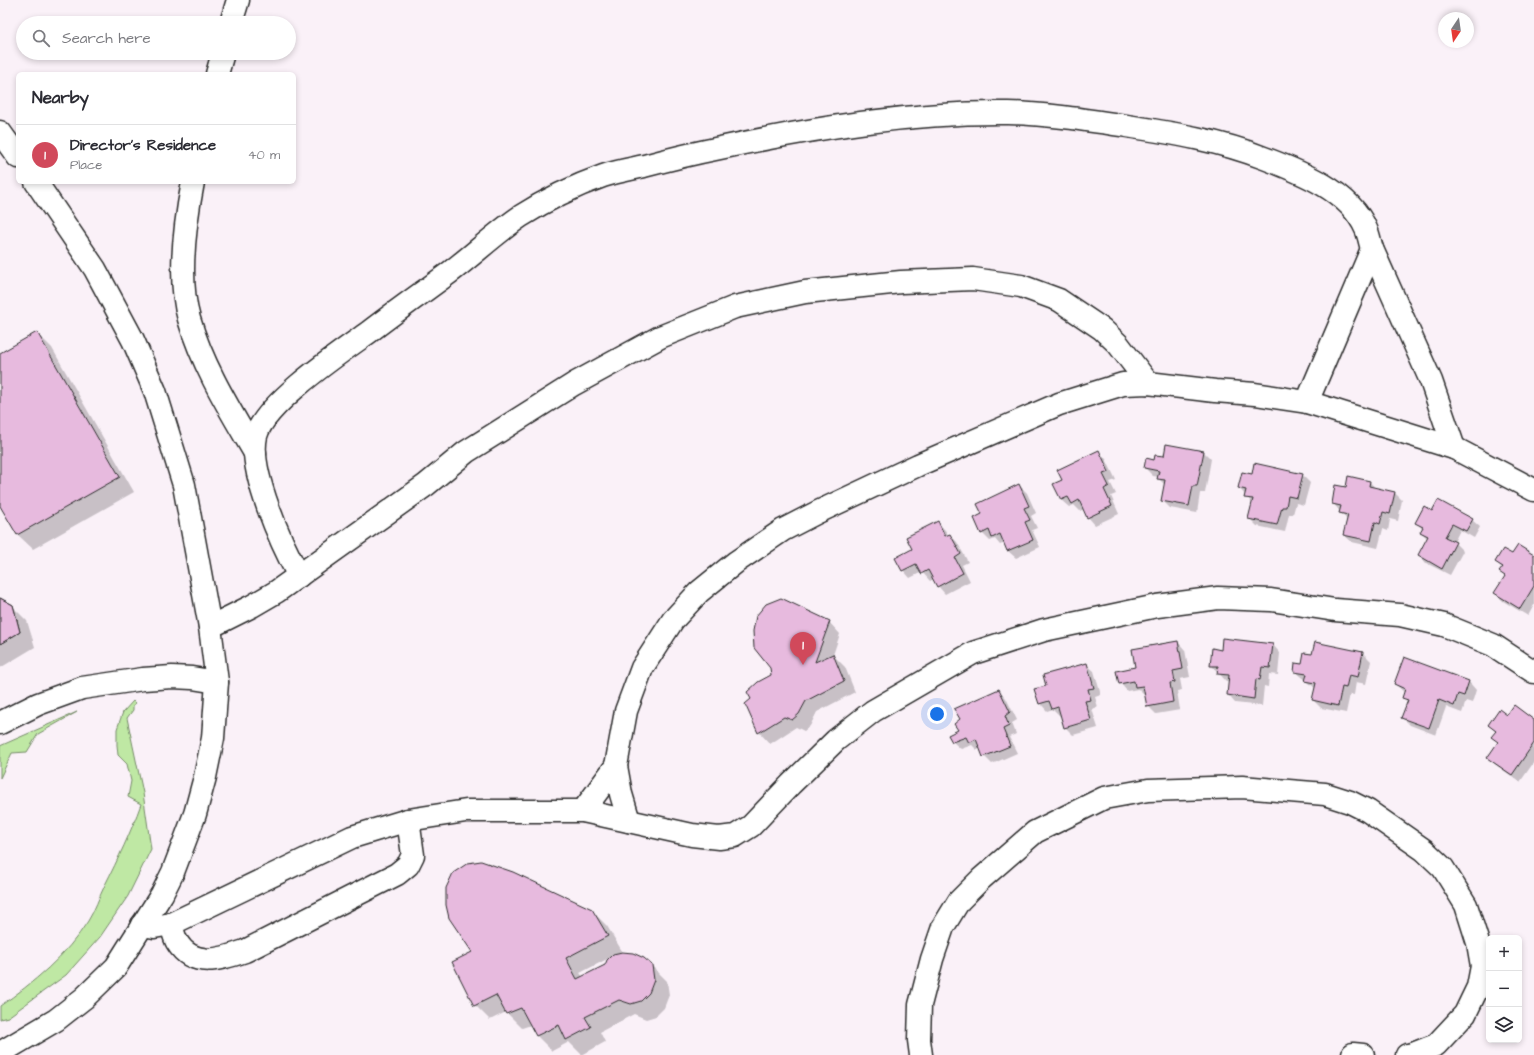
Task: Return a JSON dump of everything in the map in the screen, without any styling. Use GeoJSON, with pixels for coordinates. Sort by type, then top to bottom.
{"type":"FeatureCollection","features":[{"type":"Feature","properties":{"kind":"lane"},"geometry":{"type":"LineString","coordinates":[[233,16],[238,0]]}},
{"type":"Feature","properties":{"kind":"lane"},"geometry":{"type":"LineString","coordinates":[[217,72],[220,60]]}},
{"type":"Feature","properties":{"kind":"lane"},"geometry":{"type":"LineString","coordinates":[[299,576],[289,557],[268,507],[256,466],[255,453],[256,436],[263,420],[280,402],[305,380],[449,273],[521,217],[565,191],[606,175],[697,152],[778,135],[883,121],[934,116],[1008,113],[1070,117],[1149,129],[1210,141],[1250,152],[1293,169],[1330,190],[1346,201],[1357,213],[1366,229],[1372,249],[1431,381],[1454,448]]}},
{"type":"Feature","properties":{"kind":"lane"},"geometry":{"type":"LineString","coordinates":[[0,132],[16,154]]}},
{"type":"Feature","properties":{"kind":"lane"},"geometry":{"type":"LineString","coordinates":[[0,1053],[56,1020],[84,998],[116,967],[162,894],[173,872],[196,814],[213,738],[217,682],[210,626],[184,484],[155,391],[133,340],[95,269],[37,184]]}},
{"type":"Feature","properties":{"kind":"lane"},"geometry":{"type":"LineString","coordinates":[[193,184],[188,206],[184,250],[184,285],[189,318],[205,362],[225,401],[255,453]]}},
{"type":"Feature","properties":{"kind":"lane"},"geometry":{"type":"LineString","coordinates":[[1307,402],[1372,249]]}},
{"type":"Feature","properties":{"kind":"lane"},"geometry":{"type":"LineString","coordinates":[[210,626],[252,606],[299,576],[426,485],[466,452],[574,384],[660,337],[735,307],[805,292],[901,282],[973,280],[1021,286],[1059,300],[1102,329],[1118,344],[1148,383]]}},
{"type":"Feature","properties":{"kind":"lane"},"geometry":{"type":"LineString","coordinates":[[629,821],[621,794],[616,766],[626,711],[642,668],[673,620],[699,592],[736,562],[783,530],[911,468],[1059,404],[1123,384],[1148,383],[1255,394],[1307,402],[1454,448],[1534,490]]}},
{"type":"Feature","properties":{"kind":"lane"},"geometry":{"type":"LineString","coordinates":[[142,925],[154,927],[171,924],[352,837],[408,820],[466,811],[582,811],[692,835],[719,838],[736,836],[755,822],[836,740],[873,711],[973,653],[1044,630],[1157,606],[1218,598],[1272,600],[1335,610],[1400,615],[1444,625],[1486,642],[1534,672]]}},
{"type":"Feature","properties":{"kind":"lane"},"geometry":{"type":"LineString","coordinates":[[0,723],[38,704],[82,688],[143,679],[172,677],[192,678],[217,682]]}},
{"type":"Feature","properties":{"kind":"lane"},"geometry":{"type":"LineString","coordinates":[[582,811],[616,766]]}},
{"type":"Feature","properties":{"kind":"lane"},"geometry":{"type":"LineString","coordinates":[[921,1055],[919,1040],[920,1005],[932,959],[944,927],[959,901],[981,879],[1035,832],[1104,798],[1148,790],[1242,787],[1325,794],[1350,802],[1368,811],[1424,850],[1443,868],[1466,905],[1478,942],[1482,966],[1478,988],[1465,1014],[1436,1045],[1407,1055]]}},
{"type":"Feature","properties":{"kind":"lane"},"geometry":{"type":"LineString","coordinates":[[171,924],[182,950],[192,958],[203,960],[223,958],[245,950],[397,874],[408,865],[413,855],[408,820]]}},
{"type":"Feature","properties":{"kind":"green space"},"geometry":{"type":"Polygon","coordinates":[[[133,701],[135,703],[133,710],[127,718],[143,793],[151,849],[128,896],[100,937],[66,975],[8,1017],[0,1019],[0,1006],[25,988],[48,968],[70,946],[88,921],[133,825],[141,804],[128,797],[131,781],[127,764],[118,755],[117,729],[123,712],[133,701]]]}},
{"type":"Feature","properties":{"kind":"green space"},"geometry":{"type":"Polygon","coordinates":[[[77,712],[38,734],[27,752],[12,753],[0,778],[0,746],[77,712]]]}},
{"type":"Feature","properties":{"kind":"building"},"geometry":{"type":"Polygon","coordinates":[[[37,332],[120,477],[17,535],[0,506],[0,353],[37,332]]]}},
{"type":"Feature","properties":{"kind":"building"},"geometry":{"type":"Polygon","coordinates":[[[1166,444],[1204,451],[1197,486],[1193,486],[1189,506],[1161,501],[1165,480],[1157,479],[1159,471],[1144,468],[1146,458],[1154,460],[1155,455],[1164,456],[1166,444]]]}},
{"type":"Feature","properties":{"kind":"building"},"geometry":{"type":"Polygon","coordinates":[[[1099,450],[1109,472],[1103,474],[1109,486],[1104,489],[1112,506],[1087,518],[1079,500],[1072,504],[1068,497],[1061,500],[1053,484],[1062,480],[1057,470],[1099,450]]]}},
{"type":"Feature","properties":{"kind":"building"},"geometry":{"type":"Polygon","coordinates":[[[1254,463],[1303,474],[1297,498],[1288,496],[1286,507],[1282,507],[1277,525],[1248,519],[1253,499],[1244,498],[1246,490],[1238,488],[1242,472],[1252,474],[1254,463]]]}},
{"type":"Feature","properties":{"kind":"building"},"geometry":{"type":"Polygon","coordinates":[[[1348,476],[1370,481],[1369,486],[1395,492],[1390,514],[1383,512],[1380,524],[1375,522],[1371,541],[1343,535],[1348,515],[1339,513],[1341,506],[1332,504],[1335,485],[1346,487],[1348,476]]]}},
{"type":"Feature","properties":{"kind":"building"},"geometry":{"type":"Polygon","coordinates":[[[1019,484],[1029,506],[1024,508],[1030,520],[1025,522],[1033,540],[1007,551],[1000,534],[992,538],[989,530],[981,534],[974,518],[982,514],[977,504],[1019,484]]]}},
{"type":"Feature","properties":{"kind":"building"},"geometry":{"type":"Polygon","coordinates":[[[1438,500],[1473,519],[1466,531],[1452,524],[1445,537],[1456,542],[1442,569],[1418,555],[1428,536],[1420,532],[1423,527],[1415,523],[1424,506],[1432,511],[1438,500]]]}},
{"type":"Feature","properties":{"kind":"building"},"geometry":{"type":"Polygon","coordinates":[[[938,521],[945,536],[950,534],[961,554],[955,558],[963,573],[937,587],[928,570],[921,574],[916,564],[902,571],[895,558],[912,549],[906,537],[938,521]]]}},
{"type":"Feature","properties":{"kind":"building"},"geometry":{"type":"Polygon","coordinates":[[[1518,545],[1534,555],[1534,586],[1520,609],[1494,593],[1505,576],[1499,572],[1503,567],[1495,562],[1503,549],[1512,554],[1518,545]]]}},
{"type":"Feature","properties":{"kind":"building"},"geometry":{"type":"Polygon","coordinates":[[[0,598],[13,605],[20,632],[0,644],[0,598]]]}},
{"type":"Feature","properties":{"kind":"building"},"geometry":{"type":"Polygon","coordinates":[[[0,598],[13,605],[20,632],[0,644],[0,598]]]}},
{"type":"Feature","properties":{"kind":"building"},"geometry":{"type":"Polygon","coordinates":[[[781,598],[830,621],[815,662],[833,654],[844,681],[806,701],[799,714],[792,720],[784,717],[758,733],[745,704],[751,699],[747,692],[758,682],[771,675],[770,668],[754,648],[753,631],[756,616],[766,604],[781,598]]]}},
{"type":"Feature","properties":{"kind":"building"},"geometry":{"type":"Polygon","coordinates":[[[1222,638],[1273,644],[1270,668],[1262,667],[1260,680],[1256,679],[1254,699],[1227,695],[1229,675],[1217,674],[1218,666],[1210,666],[1212,648],[1221,650],[1222,638]]]}},
{"type":"Feature","properties":{"kind":"building"},"geometry":{"type":"Polygon","coordinates":[[[1178,641],[1183,669],[1173,671],[1175,682],[1170,683],[1173,702],[1147,707],[1143,686],[1135,687],[1134,681],[1119,684],[1116,671],[1135,667],[1132,649],[1178,641]]]}},
{"type":"Feature","properties":{"kind":"building"},"geometry":{"type":"Polygon","coordinates":[[[1315,642],[1363,652],[1358,677],[1349,675],[1346,688],[1342,687],[1338,706],[1312,700],[1316,683],[1305,681],[1307,674],[1294,672],[1295,663],[1302,664],[1304,653],[1312,654],[1315,642]]]}},
{"type":"Feature","properties":{"kind":"building"},"geometry":{"type":"Polygon","coordinates":[[[1404,657],[1469,681],[1464,696],[1458,694],[1454,706],[1439,700],[1429,728],[1401,718],[1408,700],[1402,698],[1405,689],[1394,684],[1404,657]]]}},
{"type":"Feature","properties":{"kind":"building"},"geometry":{"type":"Polygon","coordinates":[[[1087,663],[1094,688],[1088,689],[1091,700],[1085,701],[1091,720],[1064,728],[1058,707],[1052,709],[1049,701],[1039,704],[1034,689],[1046,686],[1043,675],[1087,663]]]}},
{"type":"Feature","properties":{"kind":"building"},"geometry":{"type":"Polygon","coordinates":[[[999,689],[1010,712],[1005,716],[1009,726],[1003,729],[1010,746],[983,757],[976,739],[969,743],[966,737],[952,742],[948,735],[958,730],[954,724],[960,719],[954,709],[999,689]]]}},
{"type":"Feature","properties":{"kind":"building"},"geometry":{"type":"Polygon","coordinates":[[[1514,705],[1534,720],[1534,743],[1512,775],[1487,758],[1498,742],[1491,737],[1496,731],[1488,725],[1499,709],[1507,715],[1514,705]]]}},
{"type":"Feature","properties":{"kind":"building"},"geometry":{"type":"Polygon","coordinates":[[[481,861],[513,872],[592,909],[608,936],[566,958],[577,979],[605,965],[607,960],[613,954],[622,952],[633,953],[644,958],[652,965],[654,980],[649,993],[641,1001],[631,1004],[619,1000],[585,1017],[591,1027],[566,1040],[559,1025],[536,1036],[521,1008],[506,1014],[496,995],[474,1006],[452,962],[472,952],[449,918],[446,905],[446,888],[453,873],[468,863],[481,861]]]}},
{"type":"Feature","properties":{"kind":"place","name":"Director's Residence"},"geometry":{"type":"Point","coordinates":[803,665]}}]}
